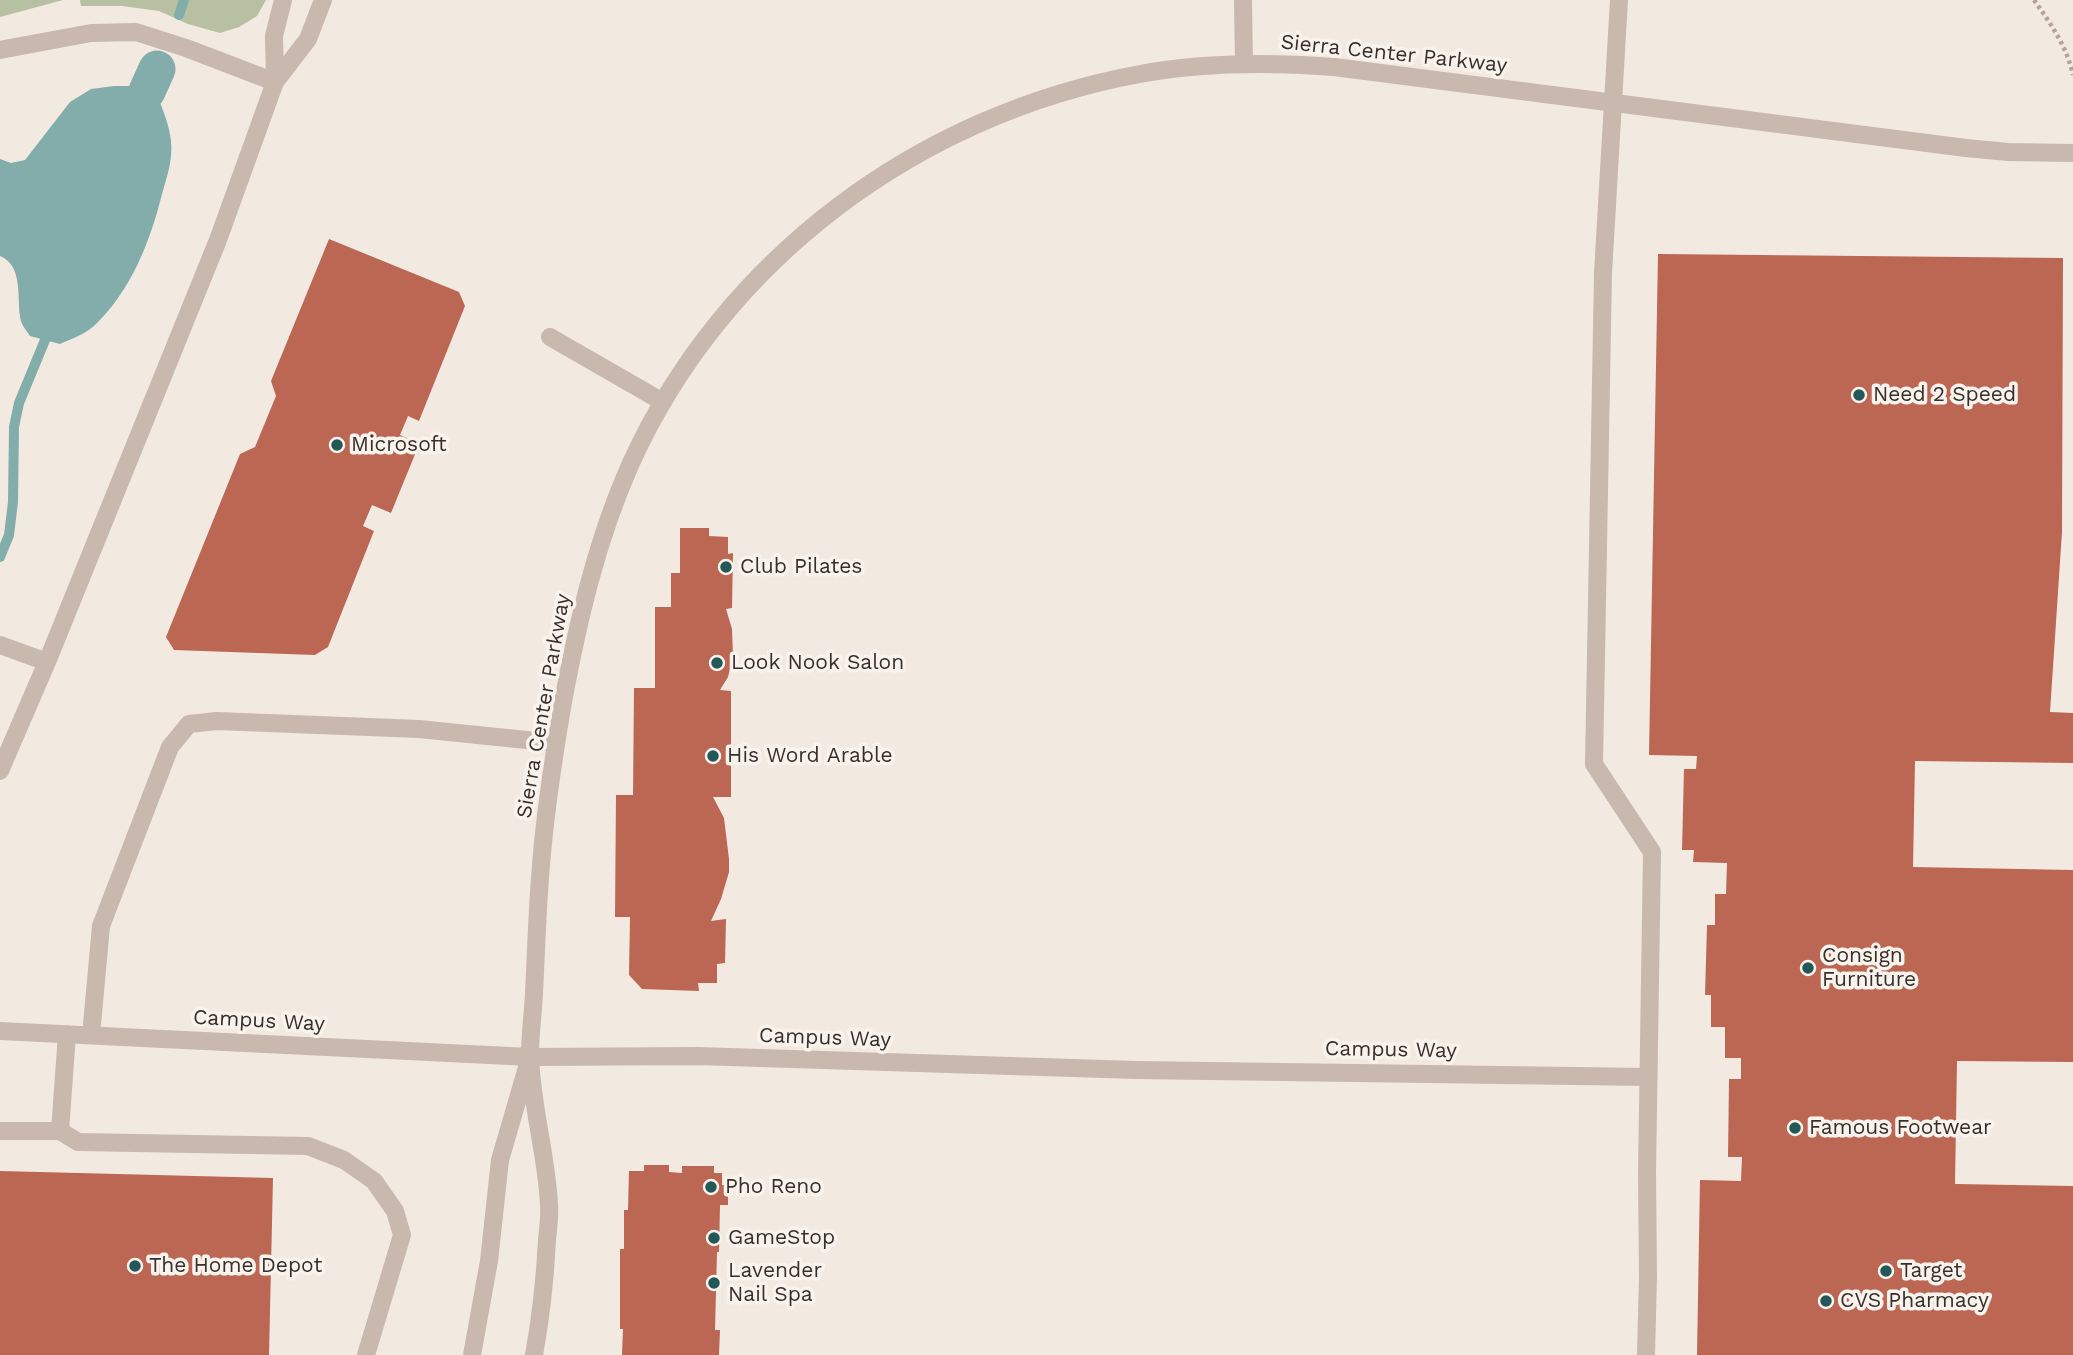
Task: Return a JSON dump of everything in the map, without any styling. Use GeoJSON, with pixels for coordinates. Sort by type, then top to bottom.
{"type":"FeatureCollection","features":[{"type":"Feature","properties":{"kind":"street"},"geometry":{"type":"LineString","coordinates":[[275,82],[274,36],[283,0]]}},
{"type":"Feature","properties":{"kind":"street"},"geometry":{"type":"LineString","coordinates":[[0,771],[218,240],[275,82],[308,39],[323,0]]}},
{"type":"Feature","properties":{"kind":"street"},"geometry":{"type":"LineString","coordinates":[[1243,0],[1244,63]]}},
{"type":"Feature","properties":{"kind":"street"},"geometry":{"type":"LineString","coordinates":[[1619,0],[1603,273],[1594,764],[1652,852],[1646,1355]]}},
{"type":"Feature","properties":{"kind":"street"},"geometry":{"type":"LineString","coordinates":[[0,50],[91,33],[136,32],[275,82]]}},
{"type":"Feature","properties":{"kind":"street","name":"Sierra Center Parkway"},"geometry":{"type":"LineString","coordinates":[[534,1355],[545,1279],[549,1205],[530,1057],[540,873],[556,743],[571,659],[592,575],[609,518],[632,462],[663,402],[702,342],[761,273],[834,210],[916,153],[965,128],[1015,108],[1067,91],[1141,73],[1244,63],[1334,67],[1966,148],[2019,153],[2073,153]]}},
{"type":"Feature","properties":{"kind":"street"},"geometry":{"type":"LineString","coordinates":[[550,337],[663,402]]}},
{"type":"Feature","properties":{"kind":"street"},"geometry":{"type":"LineString","coordinates":[[0,645],[47,662]]}},
{"type":"Feature","properties":{"kind":"street"},"geometry":{"type":"LineString","coordinates":[[91,1035],[101,926],[170,747],[189,724],[217,721],[419,729],[556,743]]}},
{"type":"Feature","properties":{"kind":"street","name":"Campus Way"},"geometry":{"type":"LineString","coordinates":[[0,1031],[530,1057],[698,1056],[1136,1070],[1648,1077]]}},
{"type":"Feature","properties":{"kind":"street"},"geometry":{"type":"LineString","coordinates":[[60,1131],[67,1034]]}},
{"type":"Feature","properties":{"kind":"street","name":"Sierra Center Parkway"},"geometry":{"type":"LineString","coordinates":[[472,1355],[489,1261],[500,1160],[530,1057]]}},
{"type":"Feature","properties":{"kind":"street"},"geometry":{"type":"LineString","coordinates":[[0,1131],[60,1131],[78,1142],[308,1146],[344,1160],[374,1181],[395,1211],[402,1235],[366,1355]]}},
{"type":"Feature","properties":{"kind":"path"},"geometry":{"type":"LineString","coordinates":[[2034,0],[2053,26],[2069,59],[2073,75]]}},
{"type":"Feature","properties":{"kind":"green space"},"geometry":{"type":"Polygon","coordinates":[[[0,0],[63,0],[0,17],[0,0]]]}},
{"type":"Feature","properties":{"kind":"green space"},"geometry":{"type":"Polygon","coordinates":[[[80,0],[266,0],[257,16],[239,27],[220,33],[188,24],[159,11],[122,6],[81,6],[80,0]]]}},
{"type":"Feature","properties":{"kind":"water"},"geometry":{"type":"Polygon","coordinates":[[[135,86],[157,95],[166,117],[171,148],[170,161],[152,230],[129,282],[94,326],[60,344],[30,336],[20,319],[16,274],[7,260],[0,256],[0,159],[11,163],[25,160],[70,102],[91,89],[135,86]]]}},
{"type":"Feature","properties":{"kind":"building","name":"Microsoft"},"geometry":{"type":"Polygon","coordinates":[[[329,239],[459,292],[465,306],[419,421],[408,416],[400,435],[418,443],[418,447],[391,513],[372,505],[363,526],[374,531],[328,647],[315,655],[174,650],[166,637],[240,454],[255,447],[276,396],[271,381],[329,239]]]}},
{"type":"Feature","properties":{"kind":"building"},"geometry":{"type":"Polygon","coordinates":[[[1658,254],[2063,258],[2062,532],[2050,712],[2073,713],[2073,763],[1915,761],[1913,867],[2073,870],[2073,1062],[1957,1061],[1955,1184],[2073,1186],[2073,1355],[1697,1355],[1700,1180],[1741,1181],[1742,1157],[1728,1157],[1729,1079],[1741,1079],[1741,1058],[1725,1058],[1725,1027],[1711,1027],[1711,995],[1705,995],[1707,925],[1715,925],[1715,894],[1726,894],[1727,863],[1693,862],[1694,850],[1682,850],[1684,769],[1696,769],[1697,756],[1649,755],[1658,254]]]}},
{"type":"Feature","properties":{"kind":"building"},"geometry":{"type":"Polygon","coordinates":[[[680,528],[709,528],[709,536],[728,537],[728,554],[733,553],[732,608],[726,609],[732,629],[733,656],[728,677],[720,690],[731,691],[731,797],[713,797],[724,818],[729,859],[729,872],[711,921],[726,919],[725,963],[717,964],[717,983],[698,983],[699,991],[642,989],[629,975],[630,917],[615,917],[616,795],[633,795],[634,688],[655,688],[655,607],[671,607],[671,573],[680,573],[680,528]]]}},
{"type":"Feature","properties":{"kind":"building"},"geometry":{"type":"Polygon","coordinates":[[[644,1165],[669,1165],[669,1172],[682,1173],[682,1166],[714,1166],[714,1173],[722,1173],[722,1185],[728,1185],[728,1205],[720,1205],[717,1252],[715,1330],[720,1330],[719,1355],[622,1355],[620,1249],[624,1249],[624,1210],[628,1210],[629,1171],[644,1171],[644,1165]]]}},
{"type":"Feature","properties":{"kind":"building","name":"The Home Depot"},"geometry":{"type":"Polygon","coordinates":[[[0,1171],[273,1178],[269,1355],[0,1355],[0,1171]]]}},
{"type":"Feature","properties":{"kind":"waterway"},"geometry":{"type":"LineString","coordinates":[[179,15],[184,0]]}},
{"type":"Feature","properties":{"kind":"waterway"},"geometry":{"type":"LineString","coordinates":[[147,91],[157,69]]}},
{"type":"Feature","properties":{"kind":"waterway"},"geometry":{"type":"LineString","coordinates":[[0,557],[9,535],[13,502],[14,427],[19,403],[45,340]]}},
{"type":"Feature","properties":{"kind":"place","name":"Need 2 Speed"},"geometry":{"type":"Point","coordinates":[1859,395]}},
{"type":"Feature","properties":{"kind":"place","name":"Microsoft"},"geometry":{"type":"Point","coordinates":[337,445]}},
{"type":"Feature","properties":{"kind":"place","name":"Club Pilates"},"geometry":{"type":"Point","coordinates":[726,567]}},
{"type":"Feature","properties":{"kind":"place","name":"Look Nook Salon"},"geometry":{"type":"Point","coordinates":[717,663]}},
{"type":"Feature","properties":{"kind":"place","name":"His Word Arable"},"geometry":{"type":"Point","coordinates":[713,756]}},
{"type":"Feature","properties":{"kind":"place","name":"Consign Furniture"},"geometry":{"type":"Point","coordinates":[1808,968]}},
{"type":"Feature","properties":{"kind":"place","name":"Famous Footwear"},"geometry":{"type":"Point","coordinates":[1795,1128]}},
{"type":"Feature","properties":{"kind":"place","name":"Pho Reno"},"geometry":{"type":"Point","coordinates":[711,1187]}},
{"type":"Feature","properties":{"kind":"place","name":"GameStop"},"geometry":{"type":"Point","coordinates":[714,1238]}},
{"type":"Feature","properties":{"kind":"place","name":"The Home Depot"},"geometry":{"type":"Point","coordinates":[135,1266]}},
{"type":"Feature","properties":{"kind":"place","name":"Target"},"geometry":{"type":"Point","coordinates":[1886,1271]}},
{"type":"Feature","properties":{"kind":"place","name":"Lavender Nail Spa"},"geometry":{"type":"Point","coordinates":[714,1283]}},
{"type":"Feature","properties":{"kind":"place","name":"CVS Pharmacy"},"geometry":{"type":"Point","coordinates":[1826,1301]}}]}
